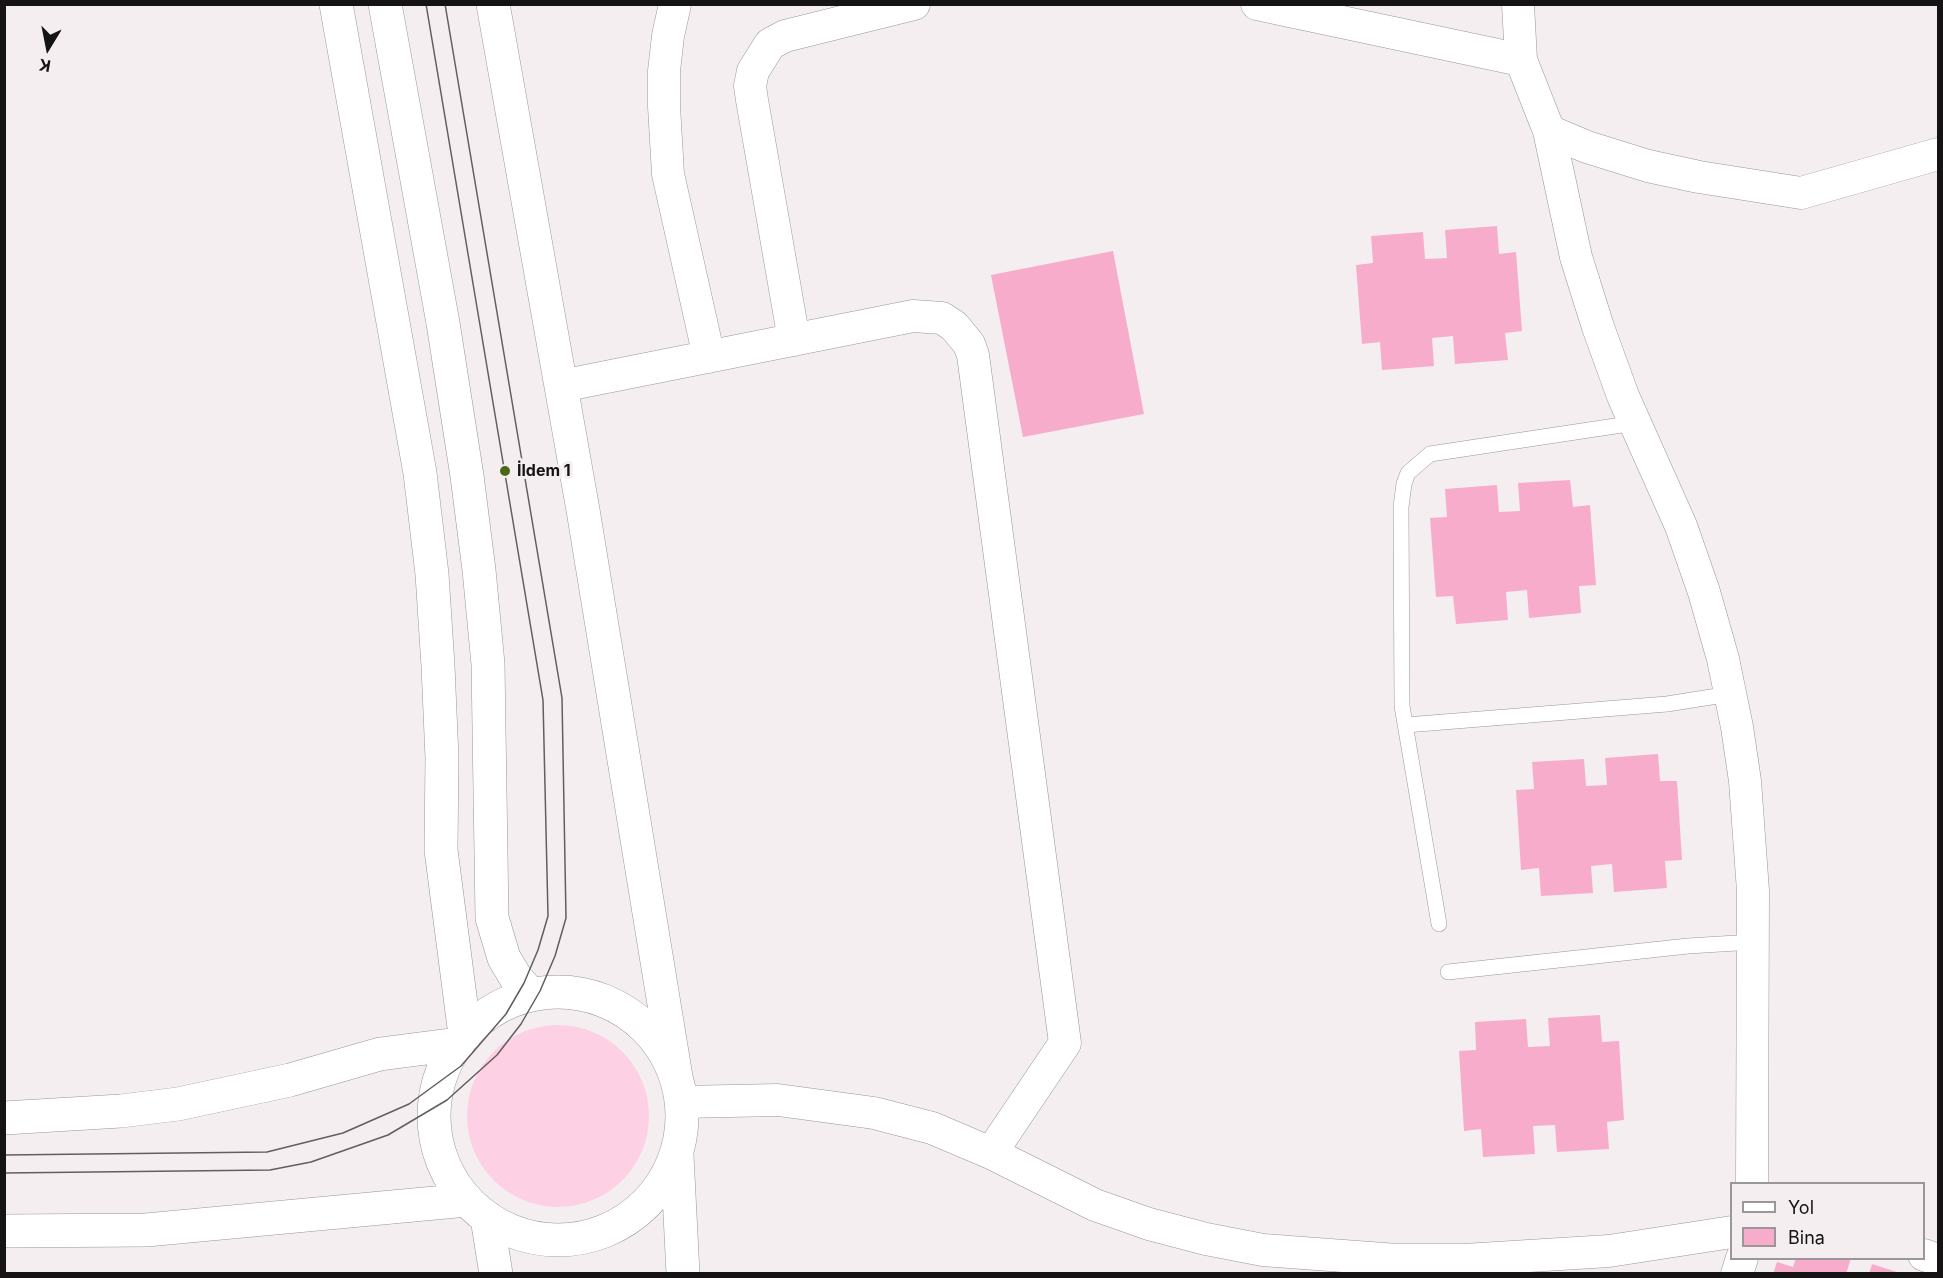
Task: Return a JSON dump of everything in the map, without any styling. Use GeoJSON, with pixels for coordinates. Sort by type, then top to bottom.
{"type":"FeatureCollection","features":[{"type":"Feature","properties":{"kind":"street"},"geometry":{"type":"LineString","coordinates":[[336,4],[420,473],[432,574],[438,666],[442,758],[441,850],[461,1039]]}},
{"type":"Feature","properties":{"kind":"street"},"geometry":{"type":"LineString","coordinates":[[385,4],[443,322],[479,570],[488,664],[492,918],[504,958],[516,978],[531,995]]}},
{"type":"Feature","properties":{"kind":"street"},"geometry":{"type":"LineString","coordinates":[[4,1231],[146,1230],[477,1209],[509,1230],[534,1238],[560,1240],[586,1238],[610,1229],[633,1216],[652,1198],[667,1177],[677,1154],[682,1128],[679,1089],[621,735],[493,4]]}},
{"type":"Feature","properties":{"kind":"street"},"geometry":{"type":"LineString","coordinates":[[675,4],[664,71],[668,174],[709,357]]}},
{"type":"Feature","properties":{"kind":"street"},"geometry":{"type":"LineString","coordinates":[[794,340],[752,100],[750,86],[753,71],[770,44],[785,36],[914,4]]}},
{"type":"Feature","properties":{"kind":"street"},"geometry":{"type":"LineString","coordinates":[[1257,4],[1521,60]]}},
{"type":"Feature","properties":{"kind":"street"},"geometry":{"type":"LineString","coordinates":[[1518,4],[1521,60],[1550,131],[1576,257],[1598,327],[1635,423],[1685,537],[1704,592],[1730,694],[1745,781],[1751,836],[1752,1182]]}},
{"type":"Feature","properties":{"kind":"street"},"geometry":{"type":"LineString","coordinates":[[1550,131],[1587,147],[1648,166],[1750,186],[1802,193],[1938,154]]}},
{"type":"Feature","properties":{"kind":"street"},"geometry":{"type":"LineString","coordinates":[[561,386],[913,316],[942,318],[963,334],[973,355],[1065,1044],[991,1153]]}},
{"type":"Feature","properties":{"kind":"street"},"geometry":{"type":"LineString","coordinates":[[496,1274],[477,1209],[444,1164],[435,1131],[435,1104],[440,1079],[461,1039],[484,1017],[506,1004],[531,995],[557,992],[583,995],[608,1003],[630,1015],[650,1032],[666,1053],[679,1089]]}},
{"type":"Feature","properties":{"kind":"street"},"geometry":{"type":"LineString","coordinates":[[4,1118],[121,1112],[178,1104],[290,1080],[380,1054],[461,1039]]}},
{"type":"Feature","properties":{"kind":"street"},"geometry":{"type":"LineString","coordinates":[[679,1089],[864,1111],[932,1128],[991,1153],[1095,1205],[1149,1224],[1206,1239],[1296,1254],[1397,1260],[1537,1257],[1609,1251],[1730,1232]]}},
{"type":"Feature","properties":{"kind":"street"},"geometry":{"type":"LineString","coordinates":[[677,1154],[682,1274]]}},
{"type":"Feature","properties":{"kind":"lane"},"geometry":{"type":"LineString","coordinates":[[1439,924],[1402,706],[1401,495],[1408,473],[1430,454],[1635,423]]}},
{"type":"Feature","properties":{"kind":"lane"},"geometry":{"type":"LineString","coordinates":[[1406,725],[1666,704],[1730,694]]}},
{"type":"Feature","properties":{"kind":"lane"},"geometry":{"type":"LineString","coordinates":[[1448,972],[1688,946],[1753,942]]}},
{"type":"Feature","properties":{"kind":"shaded area"},"geometry":{"type":"Polygon","coordinates":[[[558,1025],[593,1032],[622,1052],[642,1081],[649,1116],[642,1151],[622,1180],[593,1200],[558,1207],[523,1200],[494,1180],[474,1151],[467,1116],[474,1081],[494,1052],[523,1032],[558,1025]]]}},
{"type":"Feature","properties":{"kind":"building"},"geometry":{"type":"Polygon","coordinates":[[[1497,226],[1499,254],[1516,252],[1522,331],[1505,333],[1508,360],[1455,364],[1453,336],[1432,338],[1434,366],[1382,370],[1380,342],[1362,344],[1356,265],[1373,263],[1371,236],[1423,232],[1425,259],[1447,258],[1445,230],[1497,226]]]}},
{"type":"Feature","properties":{"kind":"building"},"geometry":{"type":"Polygon","coordinates":[[[1113,251],[1144,414],[1023,437],[991,275],[1113,251]]]}},
{"type":"Feature","properties":{"kind":"building"},"geometry":{"type":"Polygon","coordinates":[[[1570,480],[1573,507],[1590,505],[1596,585],[1579,586],[1581,613],[1529,618],[1527,590],[1506,592],[1508,620],[1456,624],[1453,596],[1436,597],[1430,518],[1447,517],[1445,489],[1497,485],[1499,512],[1520,511],[1518,483],[1570,480]]]}},
{"type":"Feature","properties":{"kind":"building"},"geometry":{"type":"Polygon","coordinates":[[[1658,754],[1660,781],[1677,781],[1682,860],[1665,861],[1667,888],[1614,892],[1612,864],[1591,866],[1593,893],[1541,896],[1539,868],[1521,870],[1516,790],[1534,789],[1532,762],[1584,759],[1586,786],[1607,785],[1605,758],[1658,754]]]}},
{"type":"Feature","properties":{"kind":"building"},"geometry":{"type":"Polygon","coordinates":[[[1600,1015],[1602,1042],[1619,1041],[1624,1120],[1607,1122],[1609,1149],[1557,1152],[1555,1125],[1533,1126],[1535,1154],[1483,1157],[1481,1129],[1464,1131],[1459,1051],[1476,1050],[1475,1022],[1526,1019],[1528,1047],[1550,1046],[1548,1018],[1600,1015]]]}},
{"type":"Feature","properties":{"kind":"building"},"geometry":{"type":"Polygon","coordinates":[[[1795,1260],[1850,1260],[1846,1274],[1773,1274],[1777,1262],[1793,1267],[1795,1260]]]}},
{"type":"Feature","properties":{"kind":"building"},"geometry":{"type":"Polygon","coordinates":[[[1872,1264],[1900,1273],[1900,1274],[1869,1274],[1872,1264]]]}},
{"type":"Feature","properties":{"kind":"tram line"},"geometry":{"type":"LineString","coordinates":[[4,1155],[267,1152],[343,1133],[409,1104],[461,1066],[506,1014],[524,983],[538,950],[548,916],[543,700],[426,4]]}},
{"type":"Feature","properties":{"kind":"tram line"},"geometry":{"type":"LineString","coordinates":[[4,1173],[270,1170],[311,1162],[388,1135],[447,1100],[497,1055],[521,1024],[540,991],[555,956],[566,918],[562,698],[445,4]]}},
{"type":"Feature","properties":{"kind":"place","name":"İldem 1"},"geometry":{"type":"Point","coordinates":[505,471]}}]}
